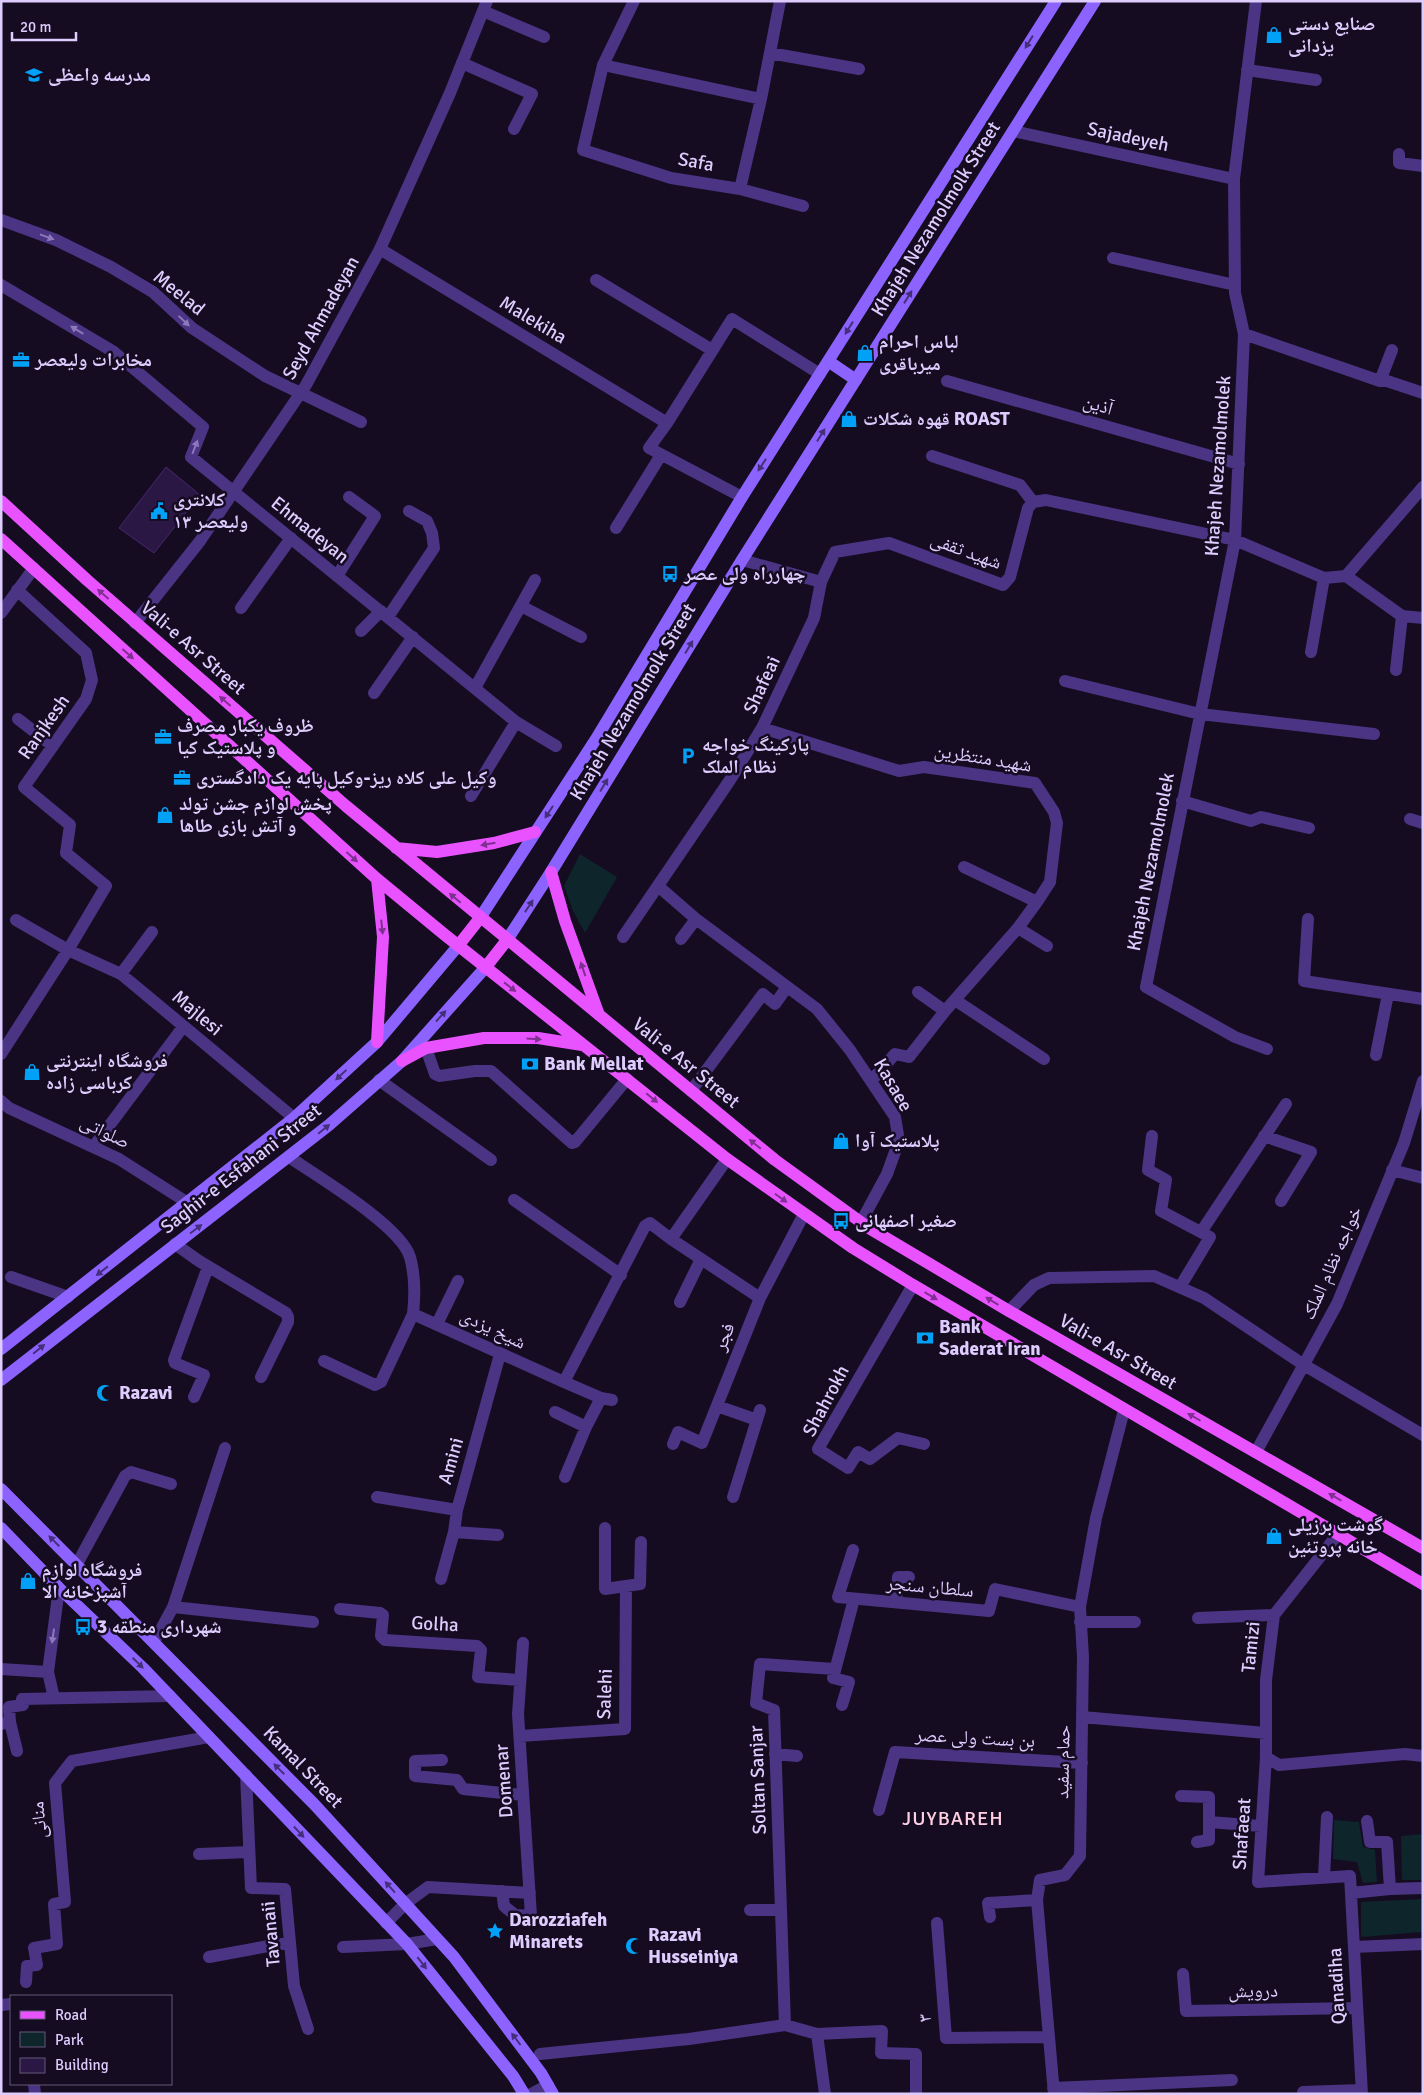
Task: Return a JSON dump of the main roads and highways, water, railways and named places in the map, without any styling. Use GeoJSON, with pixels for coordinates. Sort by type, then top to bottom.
{"type":"FeatureCollection","features":[{"type":"Feature","properties":{"kind":"main road","name":"Khajeh Nezamolmolk Street"},"geometry":{"type":"LineString","coordinates":[[480,918],[596,739],[742,497],[1056,1]]}},
{"type":"Feature","properties":{"kind":"main road","name":"Khajeh Nezamolmolk Street"},"geometry":{"type":"LineString","coordinates":[[507,940],[552,872],[742,560],[1095,1]]}},
{"type":"Feature","properties":{"kind":"main road"},"geometry":{"type":"LineString","coordinates":[[828,362],[856,380]]}},
{"type":"Feature","properties":{"kind":"main road","name":"Vali-e Asr Street"},"geometry":{"type":"LineString","coordinates":[[1,501],[135,623],[396,848],[775,1160],[861,1222],[1009,1311],[1423,1548]]}},
{"type":"Feature","properties":{"kind":"main road"},"geometry":{"type":"LineString","coordinates":[[1,538],[377,878],[485,968],[727,1158],[853,1248],[913,1285],[1423,1584]]}},
{"type":"Feature","properties":{"kind":"main road"},"geometry":{"type":"LineString","coordinates":[[396,848],[437,852],[494,843],[535,832]]}},
{"type":"Feature","properties":{"kind":"main road"},"geometry":{"type":"LineString","coordinates":[[552,872],[565,921],[599,1015]]}},
{"type":"Feature","properties":{"kind":"main road"},"geometry":{"type":"LineString","coordinates":[[377,878],[382,937],[377,1042]]}},
{"type":"Feature","properties":{"kind":"main road"},"geometry":{"type":"LineString","coordinates":[[458,946],[480,918]]}},
{"type":"Feature","properties":{"kind":"main road"},"geometry":{"type":"LineString","coordinates":[[485,968],[507,940]]}},
{"type":"Feature","properties":{"kind":"main road","name":"Saghir-e Esfahani Street"},"geometry":{"type":"LineString","coordinates":[[1,1349],[294,1118],[377,1042],[458,946]]}},
{"type":"Feature","properties":{"kind":"main road","name":"Saghir-e Esfahani Street"},"geometry":{"type":"LineString","coordinates":[[1,1380],[290,1157],[402,1060],[485,968]]}},
{"type":"Feature","properties":{"kind":"main road"},"geometry":{"type":"LineString","coordinates":[[402,1060],[426,1048],[484,1038],[538,1038],[584,1045]]}},
{"type":"Feature","properties":{"kind":"main road","name":"Kamal Street"},"geometry":{"type":"LineString","coordinates":[[1,1488],[314,1804],[459,1965],[541,2072],[551,2089]]}},
{"type":"Feature","properties":{"kind":"main road"},"geometry":{"type":"LineString","coordinates":[[1,1528],[170,1696],[407,1944],[513,2076],[524,2094]]}},
{"type":"Feature","properties":{"kind":"place","name":"صنایع دستی یزدانی"},"geometry":{"type":"Point","coordinates":[1274,35]}},
{"type":"Feature","properties":{"kind":"place","name":"مدرسه واعظی"},"geometry":{"type":"Point","coordinates":[34,75]}},
{"type":"Feature","properties":{"kind":"place","name":"لباس احرام میرباقری"},"geometry":{"type":"Point","coordinates":[865,353]}},
{"type":"Feature","properties":{"kind":"place","name":"مخابرات ولیعصر"},"geometry":{"type":"Point","coordinates":[21,360]}},
{"type":"Feature","properties":{"kind":"place","name":"قهوه شکلات ROAST"},"geometry":{"type":"Point","coordinates":[849,419]}},
{"type":"Feature","properties":{"kind":"place","name":"کلانتری ۱۳ ولیعصر"},"geometry":{"type":"Point","coordinates":[159,511]}},
{"type":"Feature","properties":{"kind":"place","name":"چهارراه ولی عصر"},"geometry":{"type":"Point","coordinates":[670,574]}},
{"type":"Feature","properties":{"kind":"place","name":"ظروف یکبار مصرف و پلاستیک کیا"},"geometry":{"type":"Point","coordinates":[163,737]}},
{"type":"Feature","properties":{"kind":"place","name":"پارکینگ خواجه نظام الملک"},"geometry":{"type":"Point","coordinates":[688,756]}},
{"type":"Feature","properties":{"kind":"place","name":"وکیل علی کلاه ریز-وکیل پایه یک دادگستری"},"geometry":{"type":"Point","coordinates":[182,778]}},
{"type":"Feature","properties":{"kind":"place","name":"پخش لوازم جشن تولد و آتش بازی طاها"},"geometry":{"type":"Point","coordinates":[165,815]}},
{"type":"Feature","properties":{"kind":"place","name":"Bank Mellat"},"geometry":{"type":"Point","coordinates":[530,1064]}},
{"type":"Feature","properties":{"kind":"place","name":"فروشگاه اینترنتی کرباسی زاده"},"geometry":{"type":"Point","coordinates":[32,1072]}},
{"type":"Feature","properties":{"kind":"place","name":"پلاستیک آوا"},"geometry":{"type":"Point","coordinates":[841,1141]}},
{"type":"Feature","properties":{"kind":"place","name":"صغیر اصفهانی"},"geometry":{"type":"Point","coordinates":[841,1221]}},
{"type":"Feature","properties":{"kind":"place","name":"Bank Saderat Iran"},"geometry":{"type":"Point","coordinates":[925,1338]}},
{"type":"Feature","properties":{"kind":"place","name":"Razavi"},"geometry":{"type":"Point","coordinates":[105,1393]}},
{"type":"Feature","properties":{"kind":"place","name":"گوشت برزیلی خانه پروتئین"},"geometry":{"type":"Point","coordinates":[1274,1536]}},
{"type":"Feature","properties":{"kind":"place","name":"فروشگاه لوازم آشپزخانه الا"},"geometry":{"type":"Point","coordinates":[28,1581]}},
{"type":"Feature","properties":{"kind":"place","name":"شهرداری منطقه 3"},"geometry":{"type":"Point","coordinates":[83,1627]}},
{"type":"Feature","properties":{"kind":"place","name":"Darozziafeh Minarets"},"geometry":{"type":"Point","coordinates":[495,1931]}},
{"type":"Feature","properties":{"kind":"place","name":"Razavi Husseiniya"},"geometry":{"type":"Point","coordinates":[634,1946]}},
{"type":"Feature","properties":{"kind":"district","name":"JUYBAREH"},"geometry":{"type":"Point","coordinates":[953,1818]}}]}
